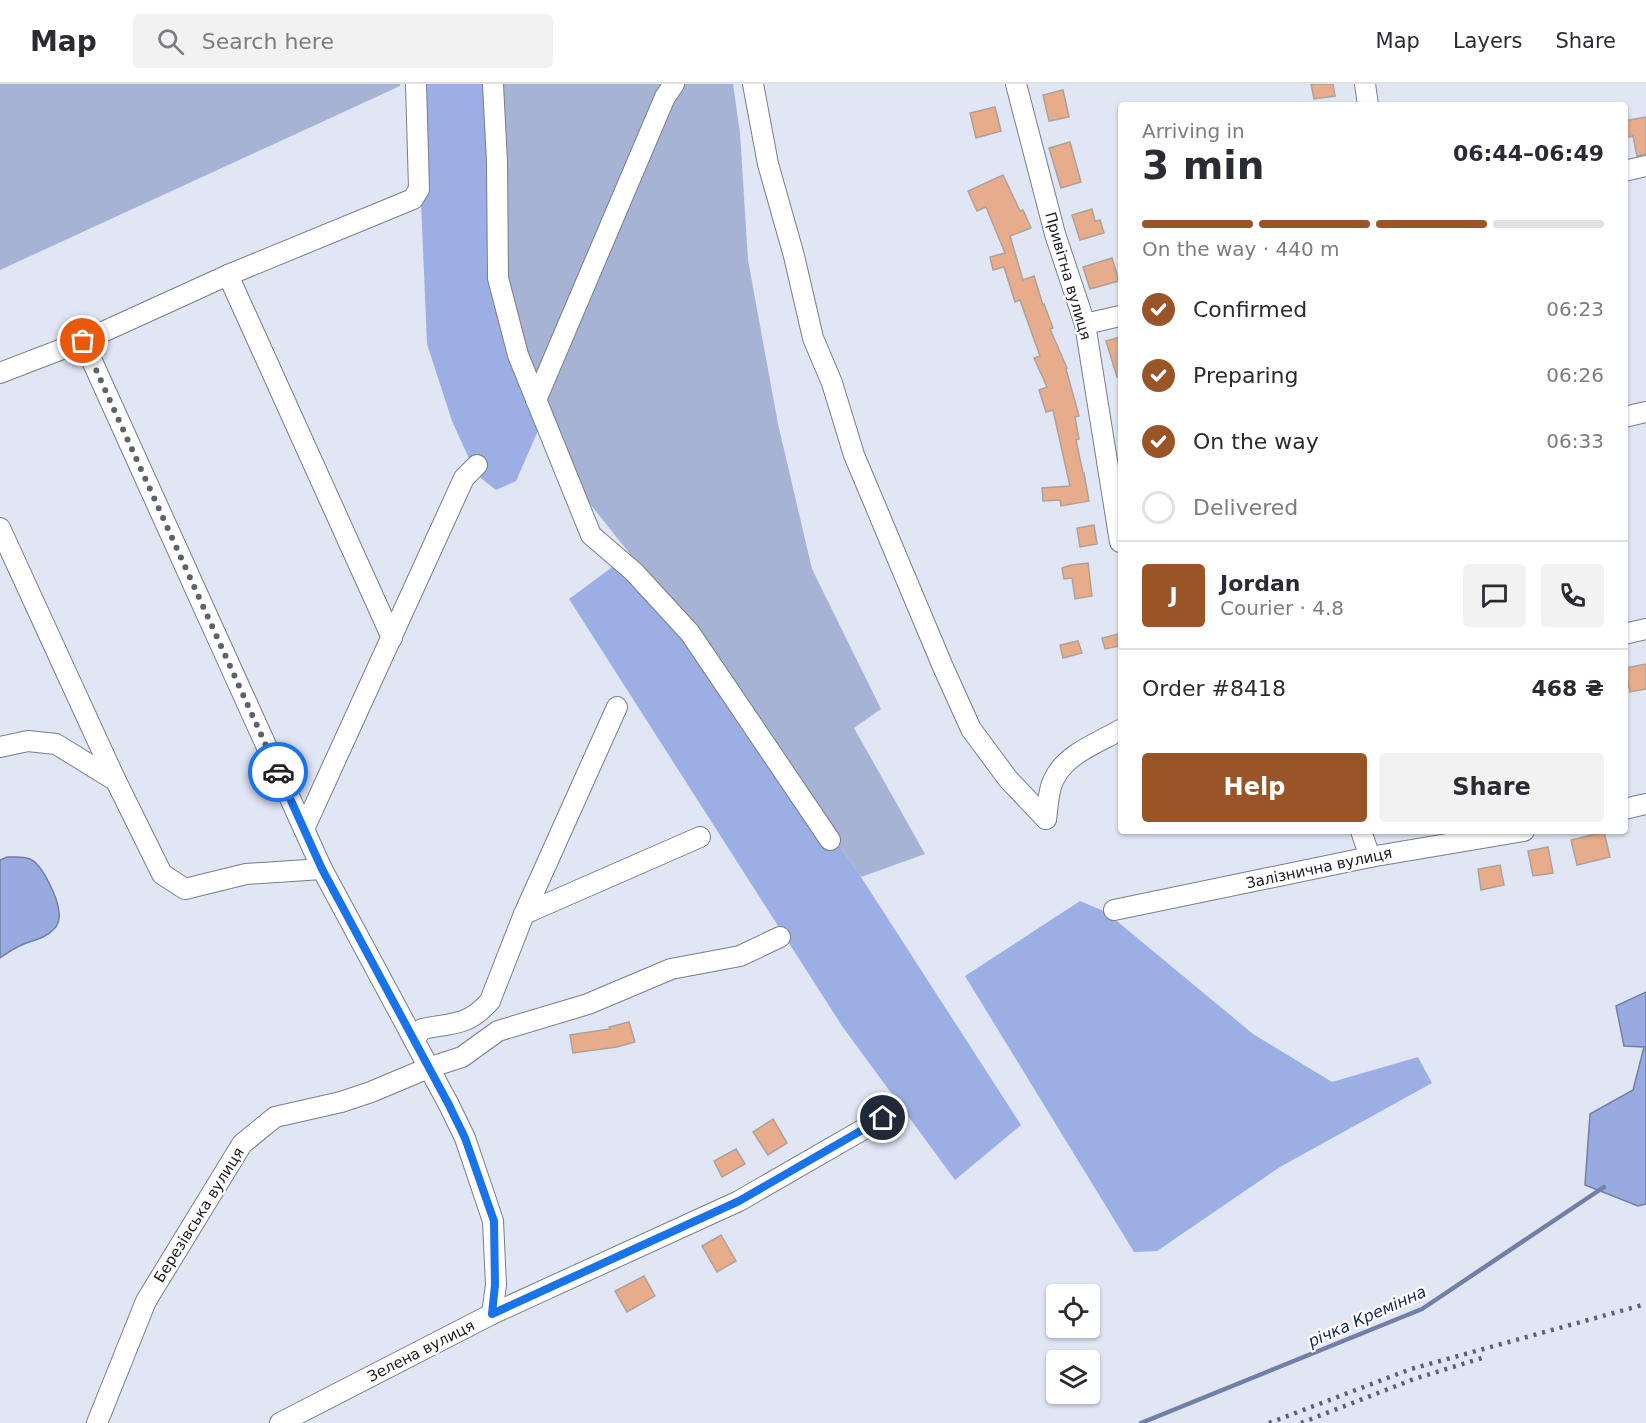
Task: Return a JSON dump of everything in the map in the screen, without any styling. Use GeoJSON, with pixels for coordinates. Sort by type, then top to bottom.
{"type":"FeatureCollection","features":[{"type":"Feature","properties":{"kind":"street"},"geometry":{"type":"LineString","coordinates":[[0,373],[83,341],[228,274],[413,199],[419,189],[416,84]]}},
{"type":"Feature","properties":{"kind":"street"},"geometry":{"type":"LineString","coordinates":[[492,84],[497,162],[498,278],[518,355],[591,535],[634,572],[690,633],[830,840]]}},
{"type":"Feature","properties":{"kind":"street"},"geometry":{"type":"LineString","coordinates":[[536,400],[665,97],[674,84]]}},
{"type":"Feature","properties":{"kind":"street"},"geometry":{"type":"LineString","coordinates":[[753,84],[768,164],[794,256],[813,338],[832,383],[854,455],[971,729],[1008,779],[1046,819],[1052,782],[1061,767],[1075,755],[1118,731]]}},
{"type":"Feature","properties":{"kind":"street","name":"Привітна вулиця"},"geometry":{"type":"LineString","coordinates":[[1016,84],[1055,234],[1084,324],[1118,520]]}},
{"type":"Feature","properties":{"kind":"street"},"geometry":{"type":"LineString","coordinates":[[1365,84],[1368,102]]}},
{"type":"Feature","properties":{"kind":"street"},"geometry":{"type":"LineString","coordinates":[[1628,170],[1646,166]]}},
{"type":"Feature","properties":{"kind":"street"},"geometry":{"type":"LineString","coordinates":[[228,274],[392,638]]}},
{"type":"Feature","properties":{"kind":"street"},"geometry":{"type":"LineString","coordinates":[[1084,324],[1118,316]]}},
{"type":"Feature","properties":{"kind":"street"},"geometry":{"type":"LineString","coordinates":[[83,341],[322,869],[465,1138],[494,1221],[495,1285],[492,1314]]}},
{"type":"Feature","properties":{"kind":"street"},"geometry":{"type":"LineString","coordinates":[[1628,416],[1646,412]]}},
{"type":"Feature","properties":{"kind":"street"},"geometry":{"type":"LineString","coordinates":[[304,829],[464,478],[477,465]]}},
{"type":"Feature","properties":{"kind":"street"},"geometry":{"type":"LineString","coordinates":[[0,528],[116,781],[162,874],[185,889],[246,874],[322,869]]}},
{"type":"Feature","properties":{"kind":"street"},"geometry":{"type":"LineString","coordinates":[[1628,633],[1646,629]]}},
{"type":"Feature","properties":{"kind":"street"},"geometry":{"type":"LineString","coordinates":[[414,1040],[422,1029],[465,1022],[490,1001],[524,914],[617,707]]}},
{"type":"Feature","properties":{"kind":"street"},"geometry":{"type":"LineString","coordinates":[[0,747],[28,741],[56,744],[116,781]]}},
{"type":"Feature","properties":{"kind":"street"},"geometry":{"type":"LineString","coordinates":[[1628,808],[1646,804]]}},
{"type":"Feature","properties":{"kind":"street"},"geometry":{"type":"LineString","coordinates":[[1362,834],[1370,857]]}},
{"type":"Feature","properties":{"kind":"street","name":"Залізнична вулиця"},"geometry":{"type":"LineString","coordinates":[[1114,910],[1370,857],[1506,834]]}},
{"type":"Feature","properties":{"kind":"street"},"geometry":{"type":"LineString","coordinates":[[524,914],[700,837]]}},
{"type":"Feature","properties":{"kind":"street","name":"Березівська вулиця"},"geometry":{"type":"LineString","coordinates":[[97,1423],[146,1301],[242,1144],[276,1117],[341,1102],[371,1092],[428,1068],[462,1057],[498,1031],[588,1004],[671,969],[740,956],[780,937]]}},
{"type":"Feature","properties":{"kind":"street","name":"Зелена вулиця"},"geometry":{"type":"LineString","coordinates":[[280,1423],[492,1314],[739,1201],[883,1118]]}},
{"type":"Feature","properties":{"kind":"shaded area"},"geometry":{"type":"Polygon","coordinates":[[[0,84],[400,84],[400,86],[0,270],[0,84]]]}},
{"type":"Feature","properties":{"kind":"shaded area"},"geometry":{"type":"Polygon","coordinates":[[[416,84],[490,84],[494,266],[544,417],[516,481],[496,490],[476,474],[452,421],[427,344],[416,84]]]}},
{"type":"Feature","properties":{"kind":"shaded area"},"geometry":{"type":"Polygon","coordinates":[[[490,84],[733,84],[740,133],[748,260],[778,424],[812,569],[881,709],[854,728],[925,854],[861,877],[706,649],[586,499],[520,368],[494,266],[490,84]]]}},
{"type":"Feature","properties":{"kind":"shaded area"},"geometry":{"type":"Polygon","coordinates":[[[630,554],[706,649],[861,877],[1021,1125],[955,1180],[842,1026],[569,599],[630,554]]]}},
{"type":"Feature","properties":{"kind":"shaded area"},"geometry":{"type":"Polygon","coordinates":[[[7,857],[27,858],[35,862],[53,891],[59,917],[57,926],[47,935],[18,947],[0,958],[0,860],[7,857]]]}},
{"type":"Feature","properties":{"kind":"shaded area"},"geometry":{"type":"Polygon","coordinates":[[[1080,901],[1106,912],[1253,1034],[1332,1082],[1418,1057],[1432,1083],[1280,1167],[1157,1251],[1134,1252],[965,976],[1080,901]]]}},
{"type":"Feature","properties":{"kind":"shaded area"},"geometry":{"type":"Polygon","coordinates":[[[1646,992],[1646,1204],[1638,1206],[1585,1185],[1590,1114],[1633,1090],[1644,1047],[1624,1046],[1616,1006],[1646,992]]]}},
{"type":"Feature","properties":{"kind":"building"},"geometry":{"type":"Polygon","coordinates":[[[1311,84],[1333,84],[1335,96],[1314,99],[1311,84]]]}},
{"type":"Feature","properties":{"kind":"building"},"geometry":{"type":"Polygon","coordinates":[[[1063,90],[1069,117],[1049,121],[1043,95],[1063,90]]]}},
{"type":"Feature","properties":{"kind":"building"},"geometry":{"type":"Polygon","coordinates":[[[995,107],[1001,131],[976,138],[970,113],[995,107]]]}},
{"type":"Feature","properties":{"kind":"building"},"geometry":{"type":"Polygon","coordinates":[[[1646,117],[1646,154],[1637,156],[1633,136],[1628,137],[1628,120],[1646,117]]]}},
{"type":"Feature","properties":{"kind":"building"},"geometry":{"type":"Polygon","coordinates":[[[1070,142],[1081,182],[1061,188],[1049,148],[1070,142]]]}},
{"type":"Feature","properties":{"kind":"building"},"geometry":{"type":"Polygon","coordinates":[[[1003,175],[1031,228],[1010,236],[1023,280],[1034,276],[1053,328],[1050,329],[1067,368],[1079,416],[1075,417],[1079,439],[1076,440],[1089,501],[1061,506],[1060,500],[1043,501],[1042,488],[1070,486],[1053,410],[1046,412],[1039,390],[1047,387],[1034,358],[1040,356],[1020,300],[1015,302],[1004,267],[993,270],[990,257],[1005,253],[986,207],[977,211],[968,191],[1003,175]]]}},
{"type":"Feature","properties":{"kind":"building"},"geometry":{"type":"Polygon","coordinates":[[[1092,209],[1095,221],[1100,220],[1104,233],[1080,240],[1072,215],[1092,209]]]}},
{"type":"Feature","properties":{"kind":"building"},"geometry":{"type":"Polygon","coordinates":[[[1112,258],[1118,281],[1090,289],[1083,267],[1112,258]]]}},
{"type":"Feature","properties":{"kind":"building"},"geometry":{"type":"Polygon","coordinates":[[[1118,338],[1118,377],[1117,377],[1106,341],[1118,338]]]}},
{"type":"Feature","properties":{"kind":"building"},"geometry":{"type":"Polygon","coordinates":[[[1094,525],[1097,544],[1080,547],[1077,528],[1094,525]]]}},
{"type":"Feature","properties":{"kind":"building"},"geometry":{"type":"Polygon","coordinates":[[[1088,563],[1092,596],[1075,599],[1072,578],[1064,579],[1062,568],[1088,563]]]}},
{"type":"Feature","properties":{"kind":"building"},"geometry":{"type":"Polygon","coordinates":[[[1118,634],[1118,646],[1105,649],[1102,638],[1118,634]]]}},
{"type":"Feature","properties":{"kind":"building"},"geometry":{"type":"Polygon","coordinates":[[[1078,641],[1082,653],[1063,658],[1060,645],[1078,641]]]}},
{"type":"Feature","properties":{"kind":"building"},"geometry":{"type":"Polygon","coordinates":[[[1646,664],[1646,689],[1630,692],[1628,667],[1646,664]]]}},
{"type":"Feature","properties":{"kind":"building"},"geometry":{"type":"Polygon","coordinates":[[[1604,834],[1610,857],[1577,865],[1571,840],[1604,834]]]}},
{"type":"Feature","properties":{"kind":"building"},"geometry":{"type":"Polygon","coordinates":[[[1548,847],[1553,873],[1533,876],[1528,851],[1548,847]]]}},
{"type":"Feature","properties":{"kind":"building"},"geometry":{"type":"Polygon","coordinates":[[[1500,865],[1504,885],[1481,890],[1478,869],[1500,865]]]}},
{"type":"Feature","properties":{"kind":"building"},"geometry":{"type":"Polygon","coordinates":[[[629,1022],[635,1042],[573,1053],[570,1035],[610,1029],[609,1027],[629,1022]]]}},
{"type":"Feature","properties":{"kind":"building"},"geometry":{"type":"Polygon","coordinates":[[[773,1119],[787,1143],[768,1155],[753,1132],[773,1119]]]}},
{"type":"Feature","properties":{"kind":"building"},"geometry":{"type":"Polygon","coordinates":[[[736,1149],[745,1164],[722,1177],[714,1161],[736,1149]]]}},
{"type":"Feature","properties":{"kind":"building"},"geometry":{"type":"Polygon","coordinates":[[[721,1235],[736,1261],[717,1272],[702,1246],[721,1235]]]}},
{"type":"Feature","properties":{"kind":"building"},"geometry":{"type":"Polygon","coordinates":[[[644,1276],[655,1296],[627,1312],[615,1291],[644,1276]]]}},
{"type":"Feature","properties":{"kind":"waterway","name":"річка Кремінна"},"geometry":{"type":"LineString","coordinates":[[1141,1423],[1422,1309],[1604,1187]]}},
{"type":"Feature","properties":{"kind":"railway"},"geometry":{"type":"LineString","coordinates":[[1269,1423],[1411,1369],[1646,1304]]}},
{"type":"Feature","properties":{"kind":"railway"},"geometry":{"type":"LineString","coordinates":[[1301,1423],[1414,1379],[1482,1358]]}},
{"type":"Feature","properties":{"kind":"way so far"},"geometry":{"type":"LineString","coordinates":[[83,341],[278,772]]}},
{"type":"Feature","properties":{"kind":"route"},"geometry":{"type":"LineString","coordinates":[[278,772],[322,869],[465,1138],[494,1221],[495,1285],[492,1314],[739,1201],[883,1118]]}}]}
